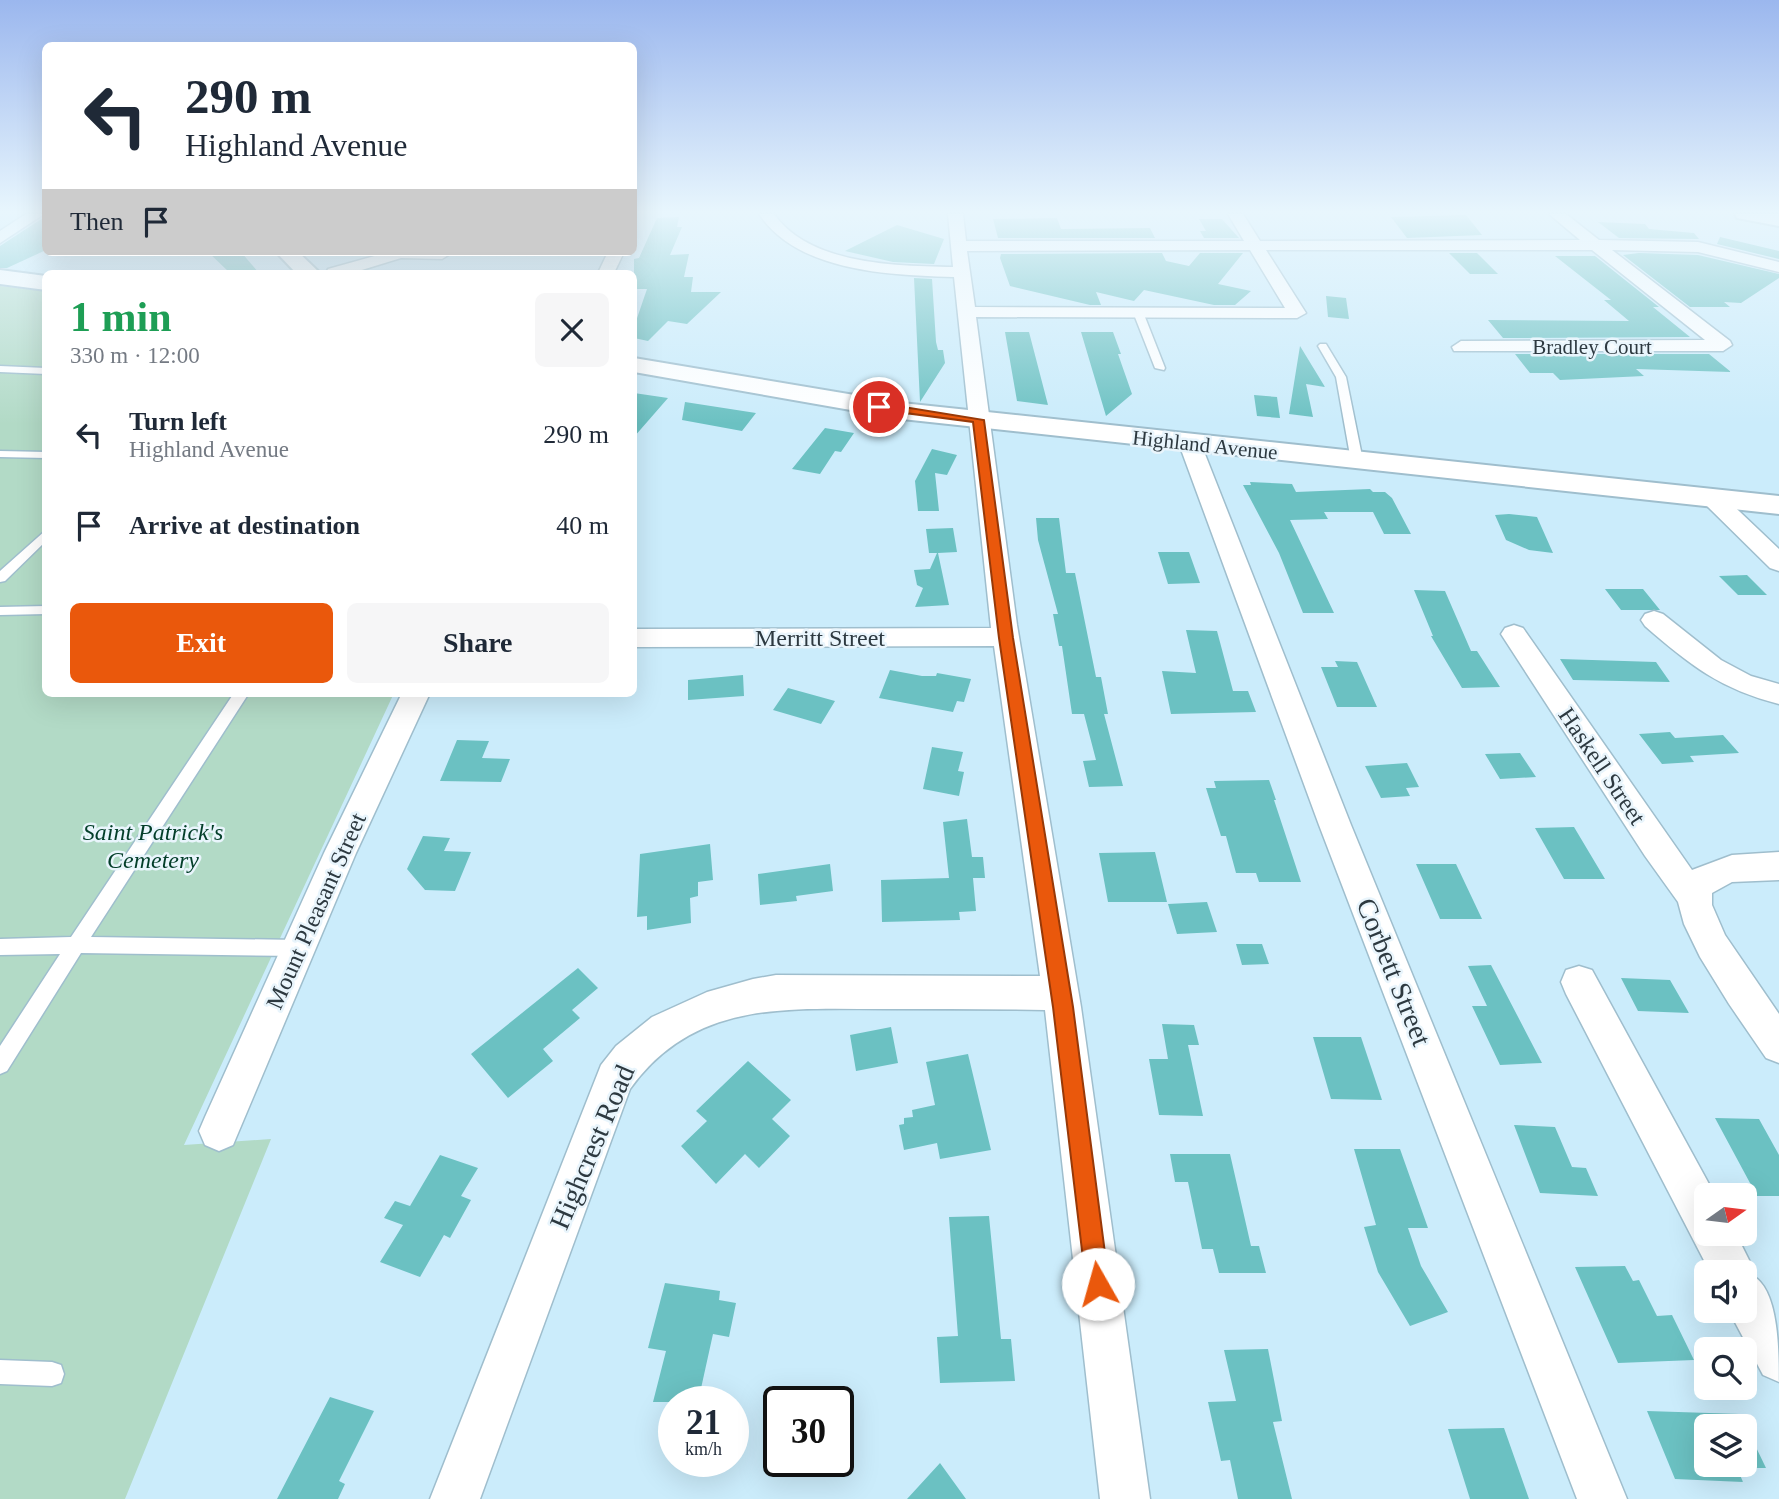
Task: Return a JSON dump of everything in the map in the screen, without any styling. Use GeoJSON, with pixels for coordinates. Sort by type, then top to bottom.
{"type":"FeatureCollection","features":[{"type":"Feature","properties":{"kind":"main road","name":"Highland Avenue"},"geometry":{"type":"LineString","coordinates":[[637,366],[902,411],[1190,444],[1779,505]]}},
{"type":"Feature","properties":{"kind":"street"},"geometry":{"type":"LineString","coordinates":[[964,284],[1006,638],[1061,993],[1125,1499]]}},
{"type":"Feature","properties":{"kind":"street"},"geometry":{"type":"LineString","coordinates":[[967,312],[1297,313],[1280,284]]}},
{"type":"Feature","properties":{"kind":"street","name":"Bradley Court"},"geometry":{"type":"LineString","coordinates":[[1461,347],[1723,345],[1644,284]]}},
{"type":"Feature","properties":{"kind":"street","name":"Corbett Street"},"geometry":{"type":"LineString","coordinates":[[1190,444],[1330,812],[1602,1499]]}},
{"type":"Feature","properties":{"kind":"street"},"geometry":{"type":"LineString","coordinates":[[1712,498],[1779,563]]}},
{"type":"Feature","properties":{"kind":"street"},"geometry":{"type":"LineString","coordinates":[[1654,620],[1724,676],[1747,687],[1779,694]]}},
{"type":"Feature","properties":{"kind":"street","name":"Haskell Street"},"geometry":{"type":"LineString","coordinates":[[1514,634],[1656,847],[1694,897]]}},
{"type":"Feature","properties":{"kind":"street","name":"Merritt Street"},"geometry":{"type":"LineString","coordinates":[[637,639],[1006,638]]}},
{"type":"Feature","properties":{"kind":"street","name":"Mount Pleasant Street"},"geometry":{"type":"LineString","coordinates":[[219,1131],[414,697]]}},
{"type":"Feature","properties":{"kind":"street"},"geometry":{"type":"LineString","coordinates":[[1779,866],[1744,868],[1717,874],[1704,880],[1696,888],[1694,897],[1703,930],[1779,1045]]}},
{"type":"Feature","properties":{"kind":"street"},"geometry":{"type":"LineString","coordinates":[[1579,982],[1694,1199]]}},
{"type":"Feature","properties":{"kind":"street","name":"Highcrest Road"},"geometry":{"type":"LineString","coordinates":[[455,1499],[615,1078],[627,1058],[642,1045],[697,1012],[740,998],[776,992],[1061,993]]}},
{"type":"Feature","properties":{"kind":"street"},"geometry":{"type":"LineString","coordinates":[[1757,1317],[1779,1359]]}},
{"type":"Feature","properties":{"kind":"lane"},"geometry":{"type":"LineString","coordinates":[[1138,312],[1160,368]]}},
{"type":"Feature","properties":{"kind":"lane"},"geometry":{"type":"LineString","coordinates":[[1323,346],[1341,377],[1357,461]]}},
{"type":"Feature","properties":{"kind":"lane"},"geometry":{"type":"LineString","coordinates":[[0,369],[42,372]]}},
{"type":"Feature","properties":{"kind":"lane"},"geometry":{"type":"LineString","coordinates":[[0,454],[42,456]]}},
{"type":"Feature","properties":{"kind":"lane"},"geometry":{"type":"LineString","coordinates":[[0,578],[42,538]]}},
{"type":"Feature","properties":{"kind":"lane"},"geometry":{"type":"LineString","coordinates":[[0,611],[42,610]]}},
{"type":"Feature","properties":{"kind":"lane"},"geometry":{"type":"LineString","coordinates":[[0,1064],[239,697]]}},
{"type":"Feature","properties":{"kind":"lane"},"geometry":{"type":"LineString","coordinates":[[0,947],[76,945],[299,948]]}},
{"type":"Feature","properties":{"kind":"lane"},"geometry":{"type":"LineString","coordinates":[[0,1373],[52,1374]]}},
{"type":"Feature","properties":{"kind":"green space","name":"Saint Patrick's Cemetery"},"geometry":{"type":"Polygon","coordinates":[[[0,286],[42,291],[42,697],[392,697],[184,1145],[271,1139],[125,1499],[0,1499],[0,286]]]}},
{"type":"Feature","properties":{"kind":"building"},"geometry":{"type":"Polygon","coordinates":[[[637,284],[692,284],[691,292],[721,292],[687,324],[668,321],[648,341],[637,339],[637,318],[647,289],[637,289],[637,284]]]}},
{"type":"Feature","properties":{"kind":"building"},"geometry":{"type":"Polygon","coordinates":[[[914,284],[932,284],[936,342],[938,350],[943,350],[945,363],[920,402],[914,284]]]}},
{"type":"Feature","properties":{"kind":"building"},"geometry":{"type":"Polygon","coordinates":[[[1009,284],[1218,284],[1251,291],[1235,305],[1214,305],[1144,290],[1134,301],[1096,292],[1101,305],[1090,305],[1009,284]]]}},
{"type":"Feature","properties":{"kind":"building"},"geometry":{"type":"Polygon","coordinates":[[[1591,284],[1630,284],[1690,337],[1503,338],[1488,320],[1629,321],[1604,300],[1611,300],[1591,284]]]}},
{"type":"Feature","properties":{"kind":"building"},"geometry":{"type":"Polygon","coordinates":[[[1660,284],[1770,284],[1741,303],[1724,302],[1730,307],[1690,307],[1660,284]]]}},
{"type":"Feature","properties":{"kind":"building"},"geometry":{"type":"Polygon","coordinates":[[[1326,296],[1346,298],[1349,319],[1328,317],[1326,296]]]}},
{"type":"Feature","properties":{"kind":"building"},"geometry":{"type":"Polygon","coordinates":[[[1005,332],[1029,332],[1048,405],[1017,401],[1005,332]]]}},
{"type":"Feature","properties":{"kind":"building"},"geometry":{"type":"Polygon","coordinates":[[[1081,332],[1113,332],[1121,354],[1118,354],[1132,394],[1106,416],[1081,332]]]}},
{"type":"Feature","properties":{"kind":"building"},"geometry":{"type":"Polygon","coordinates":[[[1300,346],[1325,387],[1306,384],[1313,417],[1289,414],[1300,346]]]}},
{"type":"Feature","properties":{"kind":"building"},"geometry":{"type":"Polygon","coordinates":[[[1515,354],[1709,354],[1731,372],[1636,369],[1644,376],[1560,380],[1553,373],[1530,373],[1515,354]]]}},
{"type":"Feature","properties":{"kind":"building"},"geometry":{"type":"Polygon","coordinates":[[[637,393],[668,398],[637,434],[637,393]]]}},
{"type":"Feature","properties":{"kind":"building"},"geometry":{"type":"Polygon","coordinates":[[[1254,395],[1277,397],[1280,418],[1257,416],[1254,395]]]}},
{"type":"Feature","properties":{"kind":"building"},"geometry":{"type":"Polygon","coordinates":[[[685,402],[756,413],[742,431],[682,420],[685,402]]]}},
{"type":"Feature","properties":{"kind":"building"},"geometry":{"type":"Polygon","coordinates":[[[825,428],[854,433],[841,452],[835,451],[820,474],[792,469],[825,428]]]}},
{"type":"Feature","properties":{"kind":"building"},"geometry":{"type":"Polygon","coordinates":[[[932,449],[957,455],[947,475],[935,473],[939,511],[918,511],[915,481],[932,449]]]}},
{"type":"Feature","properties":{"kind":"building"},"geometry":{"type":"Polygon","coordinates":[[[1250,482],[1292,484],[1296,492],[1370,489],[1373,492],[1385,492],[1392,498],[1411,534],[1384,534],[1373,512],[1324,512],[1328,519],[1290,520],[1334,613],[1303,613],[1279,553],[1243,485],[1251,485],[1250,482]]]}},
{"type":"Feature","properties":{"kind":"building"},"geometry":{"type":"Polygon","coordinates":[[[1495,515],[1537,517],[1553,553],[1529,550],[1506,540],[1495,515]]]}},
{"type":"Feature","properties":{"kind":"building"},"geometry":{"type":"Polygon","coordinates":[[[1036,518],[1059,518],[1066,573],[1075,573],[1096,677],[1101,677],[1108,714],[1104,714],[1123,786],[1089,787],[1083,761],[1096,760],[1084,714],[1072,714],[1062,646],[1059,646],[1053,614],[1058,614],[1038,540],[1036,518]]]}},
{"type":"Feature","properties":{"kind":"building"},"geometry":{"type":"Polygon","coordinates":[[[953,528],[957,552],[938,553],[949,605],[915,607],[923,588],[917,585],[914,570],[930,569],[937,553],[929,553],[926,529],[953,528]]]}},
{"type":"Feature","properties":{"kind":"building"},"geometry":{"type":"Polygon","coordinates":[[[1158,552],[1189,552],[1200,583],[1168,584],[1158,552]]]}},
{"type":"Feature","properties":{"kind":"building"},"geometry":{"type":"Polygon","coordinates":[[[1747,575],[1767,595],[1738,595],[1719,576],[1747,575]]]}},
{"type":"Feature","properties":{"kind":"building"},"geometry":{"type":"Polygon","coordinates":[[[1605,589],[1643,589],[1660,610],[1621,610],[1605,589]]]}},
{"type":"Feature","properties":{"kind":"building"},"geometry":{"type":"Polygon","coordinates":[[[1414,590],[1445,591],[1471,651],[1477,651],[1500,687],[1462,688],[1431,636],[1414,590]]]}},
{"type":"Feature","properties":{"kind":"building"},"geometry":{"type":"Polygon","coordinates":[[[1186,630],[1217,631],[1233,691],[1248,691],[1256,712],[1171,714],[1162,671],[1196,673],[1186,630]]]}},
{"type":"Feature","properties":{"kind":"building"},"geometry":{"type":"Polygon","coordinates":[[[1560,659],[1656,662],[1670,682],[1573,680],[1560,659]]]}},
{"type":"Feature","properties":{"kind":"building"},"geometry":{"type":"Polygon","coordinates":[[[1335,661],[1357,662],[1377,707],[1337,707],[1321,667],[1338,667],[1335,661]]]}},
{"type":"Feature","properties":{"kind":"building"},"geometry":{"type":"Polygon","coordinates":[[[890,670],[922,676],[936,676],[937,673],[971,679],[964,702],[957,701],[953,712],[879,698],[890,670]]]}},
{"type":"Feature","properties":{"kind":"building"},"geometry":{"type":"Polygon","coordinates":[[[743,675],[744,696],[688,700],[688,680],[743,675]]]}},
{"type":"Feature","properties":{"kind":"building"},"geometry":{"type":"Polygon","coordinates":[[[788,688],[835,701],[821,724],[773,710],[788,688]]]}},
{"type":"Feature","properties":{"kind":"building"},"geometry":{"type":"Polygon","coordinates":[[[1670,732],[1675,738],[1723,735],[1739,753],[1690,756],[1694,762],[1662,764],[1639,734],[1670,732]]]}},
{"type":"Feature","properties":{"kind":"building"},"geometry":{"type":"Polygon","coordinates":[[[457,740],[489,741],[482,758],[510,759],[501,782],[440,781],[457,740]]]}},
{"type":"Feature","properties":{"kind":"building"},"geometry":{"type":"Polygon","coordinates":[[[932,747],[963,752],[958,771],[964,772],[959,796],[923,789],[932,747]]]}},
{"type":"Feature","properties":{"kind":"building"},"geometry":{"type":"Polygon","coordinates":[[[1520,753],[1536,777],[1500,779],[1485,754],[1520,753]]]}},
{"type":"Feature","properties":{"kind":"building"},"geometry":{"type":"Polygon","coordinates":[[[1407,763],[1419,787],[1406,788],[1410,796],[1381,798],[1365,766],[1407,763]]]}},
{"type":"Feature","properties":{"kind":"building"},"geometry":{"type":"Polygon","coordinates":[[[1269,780],[1301,882],[1259,882],[1256,873],[1236,873],[1226,836],[1221,836],[1206,788],[1216,788],[1214,781],[1269,780]]]}},
{"type":"Feature","properties":{"kind":"building"},"geometry":{"type":"Polygon","coordinates":[[[967,819],[972,857],[983,857],[985,878],[973,878],[976,911],[959,912],[960,920],[882,922],[881,880],[949,878],[943,822],[967,819]]]}},
{"type":"Feature","properties":{"kind":"building"},"geometry":{"type":"Polygon","coordinates":[[[1574,827],[1605,879],[1564,879],[1535,828],[1574,827]]]}},
{"type":"Feature","properties":{"kind":"building"},"geometry":{"type":"Polygon","coordinates":[[[423,836],[450,838],[444,851],[471,852],[455,891],[425,890],[407,869],[423,836]]]}},
{"type":"Feature","properties":{"kind":"building"},"geometry":{"type":"Polygon","coordinates":[[[710,844],[713,880],[698,882],[698,896],[690,898],[691,923],[647,930],[647,916],[637,917],[640,854],[710,844]]]}},
{"type":"Feature","properties":{"kind":"building"},"geometry":{"type":"Polygon","coordinates":[[[1155,852],[1167,902],[1108,902],[1099,853],[1155,852]]]}},
{"type":"Feature","properties":{"kind":"building"},"geometry":{"type":"Polygon","coordinates":[[[830,864],[833,891],[796,896],[797,901],[760,905],[758,874],[830,864]]]}},
{"type":"Feature","properties":{"kind":"building"},"geometry":{"type":"Polygon","coordinates":[[[1416,864],[1456,864],[1482,919],[1440,919],[1416,864]]]}},
{"type":"Feature","properties":{"kind":"building"},"geometry":{"type":"Polygon","coordinates":[[[1207,902],[1217,932],[1177,934],[1168,904],[1207,902]]]}},
{"type":"Feature","properties":{"kind":"building"},"geometry":{"type":"Polygon","coordinates":[[[1236,944],[1262,944],[1269,964],[1242,965],[1236,944]]]}},
{"type":"Feature","properties":{"kind":"building"},"geometry":{"type":"Polygon","coordinates":[[[1491,965],[1542,1063],[1500,1065],[1472,1006],[1487,1006],[1468,966],[1491,965]]]}},
{"type":"Feature","properties":{"kind":"building"},"geometry":{"type":"Polygon","coordinates":[[[578,968],[598,988],[572,1010],[580,1018],[543,1049],[553,1061],[508,1098],[471,1054],[578,968]]]}},
{"type":"Feature","properties":{"kind":"building"},"geometry":{"type":"Polygon","coordinates":[[[1621,978],[1670,980],[1689,1013],[1638,1011],[1621,978]]]}},
{"type":"Feature","properties":{"kind":"building"},"geometry":{"type":"Polygon","coordinates":[[[1162,1024],[1194,1025],[1199,1045],[1188,1045],[1203,1116],[1159,1115],[1149,1059],[1168,1059],[1162,1024]]]}},
{"type":"Feature","properties":{"kind":"building"},"geometry":{"type":"Polygon","coordinates":[[[891,1027],[898,1063],[856,1071],[850,1035],[891,1027]]]}},
{"type":"Feature","properties":{"kind":"building"},"geometry":{"type":"Polygon","coordinates":[[[1313,1037],[1361,1037],[1382,1100],[1331,1099],[1313,1037]]]}},
{"type":"Feature","properties":{"kind":"building"},"geometry":{"type":"Polygon","coordinates":[[[968,1054],[991,1150],[940,1159],[937,1143],[904,1150],[899,1125],[904,1124],[904,1118],[913,1117],[912,1110],[935,1105],[926,1062],[968,1054]]]}},
{"type":"Feature","properties":{"kind":"building"},"geometry":{"type":"Polygon","coordinates":[[[748,1061],[791,1100],[772,1119],[790,1136],[759,1168],[745,1154],[716,1184],[681,1146],[707,1121],[696,1111],[748,1061]]]}},
{"type":"Feature","properties":{"kind":"building"},"geometry":{"type":"Polygon","coordinates":[[[1715,1118],[1759,1119],[1779,1155],[1779,1196],[1757,1196],[1757,1183],[1750,1183],[1715,1118]]]}},
{"type":"Feature","properties":{"kind":"building"},"geometry":{"type":"Polygon","coordinates":[[[1514,1125],[1555,1127],[1572,1167],[1586,1168],[1598,1196],[1540,1193],[1514,1125]]]}},
{"type":"Feature","properties":{"kind":"building"},"geometry":{"type":"Polygon","coordinates":[[[1354,1149],[1400,1149],[1428,1228],[1408,1228],[1421,1266],[1448,1312],[1410,1326],[1378,1272],[1364,1227],[1376,1225],[1354,1149]]]}},
{"type":"Feature","properties":{"kind":"building"},"geometry":{"type":"Polygon","coordinates":[[[1170,1154],[1230,1154],[1251,1246],[1259,1246],[1266,1273],[1219,1273],[1213,1249],[1202,1249],[1188,1182],[1175,1182],[1170,1154]]]}},
{"type":"Feature","properties":{"kind":"building"},"geometry":{"type":"Polygon","coordinates":[[[440,1155],[478,1168],[461,1196],[471,1200],[450,1238],[444,1235],[420,1277],[380,1262],[403,1225],[384,1218],[395,1201],[410,1206],[440,1155]]]}},
{"type":"Feature","properties":{"kind":"building"},"geometry":{"type":"Polygon","coordinates":[[[989,1216],[1001,1339],[1011,1339],[1015,1381],[940,1383],[937,1337],[958,1336],[949,1217],[989,1216]]]}},
{"type":"Feature","properties":{"kind":"building"},"geometry":{"type":"Polygon","coordinates":[[[1625,1266],[1633,1281],[1639,1280],[1657,1316],[1672,1315],[1694,1360],[1618,1363],[1575,1267],[1625,1266]]]}},
{"type":"Feature","properties":{"kind":"building"},"geometry":{"type":"Polygon","coordinates":[[[665,1283],[720,1291],[719,1300],[736,1303],[729,1337],[713,1334],[702,1386],[658,1386],[658,1402],[653,1402],[666,1351],[648,1348],[665,1283]]]}},
{"type":"Feature","properties":{"kind":"building"},"geometry":{"type":"Polygon","coordinates":[[[1268,1349],[1282,1421],[1273,1422],[1292,1499],[1238,1499],[1230,1460],[1221,1461],[1208,1402],[1236,1401],[1224,1350],[1268,1349]]]}},
{"type":"Feature","properties":{"kind":"building"},"geometry":{"type":"Polygon","coordinates":[[[330,1397],[374,1411],[339,1481],[345,1484],[338,1499],[277,1499],[330,1397]]]}},
{"type":"Feature","properties":{"kind":"building"},"geometry":{"type":"Polygon","coordinates":[[[1647,1411],[1740,1414],[1694,1414],[1694,1477],[1741,1477],[1743,1482],[1675,1479],[1647,1411]]]}},
{"type":"Feature","properties":{"kind":"building"},"geometry":{"type":"Polygon","coordinates":[[[1504,1428],[1529,1499],[1470,1499],[1448,1429],[1504,1428]]]}},
{"type":"Feature","properties":{"kind":"building"},"geometry":{"type":"Polygon","coordinates":[[[1757,1449],[1766,1468],[1757,1468],[1757,1449]]]}},
{"type":"Feature","properties":{"kind":"building"},"geometry":{"type":"Polygon","coordinates":[[[940,1463],[966,1499],[907,1499],[940,1463]]]}},
{"type":"Feature","properties":{"kind":"route"},"geometry":{"type":"LineString","coordinates":[[879,407],[978,420],[1006,638],[1063,1007],[1098,1284]]}}]}
